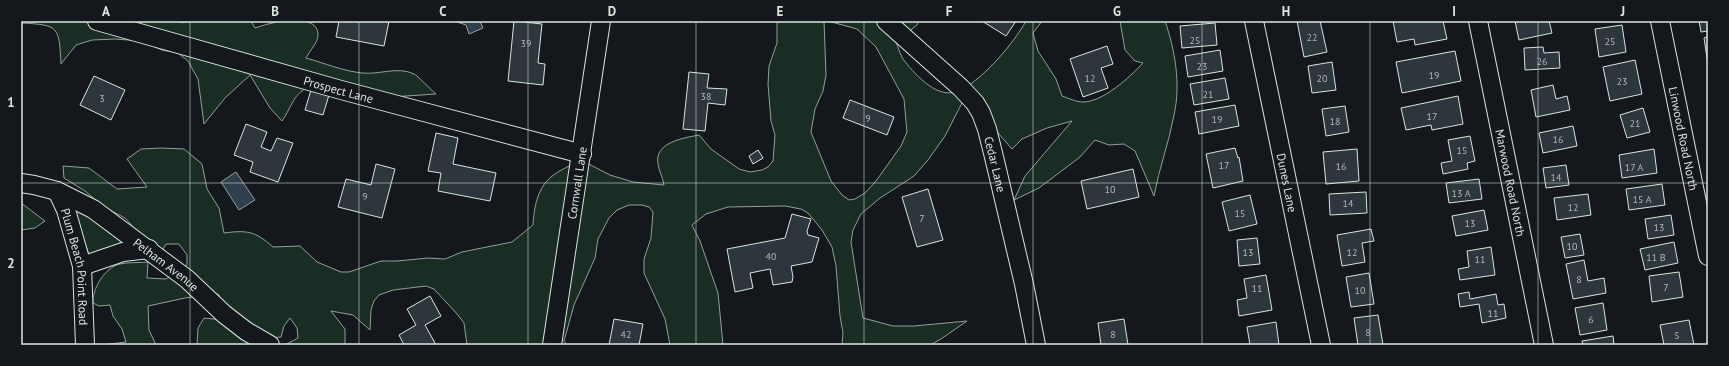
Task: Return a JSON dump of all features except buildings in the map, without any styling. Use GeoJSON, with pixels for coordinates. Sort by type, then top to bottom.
{"type":"FeatureCollection","features":[{"type":"Feature","properties":{"kind":"street","name":"Prospect Lane"},"geometry":{"type":"LineString","coordinates":[[97,21],[341,90],[582,154]]}},
{"type":"Feature","properties":{"kind":"street","name":"Cornwall Lane"},"geometry":{"type":"LineString","coordinates":[[552,345],[602,21]]}},
{"type":"Feature","properties":{"kind":"street","name":"Cedar Lane"},"geometry":{"type":"LineString","coordinates":[[886,21],[962,88],[975,103],[983,117],[988,129],[1024,284],[1036,345]]}},
{"type":"Feature","properties":{"kind":"street","name":"Dunes Lane"},"geometry":{"type":"LineString","coordinates":[[1254,21],[1321,345]]}},
{"type":"Feature","properties":{"kind":"street","name":"Marwood Road North"},"geometry":{"type":"LineString","coordinates":[[1478,21],[1544,345]]}},
{"type":"Feature","properties":{"kind":"street","name":"Linwood Road North"},"geometry":{"type":"LineString","coordinates":[[1660,21],[1708,256]]}},
{"type":"Feature","properties":{"kind":"street","name":"Pelham Avenue"},"geometry":{"type":"LineString","coordinates":[[21,183],[57,191],[93,209],[187,279],[246,331],[270,345]]}},
{"type":"Feature","properties":{"kind":"street","name":"Plum Beach Point Road"},"geometry":{"type":"LineString","coordinates":[[57,191],[66,210],[82,266],[85,345]]}},
{"type":"Feature","properties":{"kind":"street"},"geometry":{"type":"LineString","coordinates":[[82,266],[123,252],[149,250]]}},
{"type":"Feature","properties":{"kind":"green space"},"geometry":{"type":"Polygon","coordinates":[[[290,20],[300,20],[309,22],[315,26],[318,33],[316,43],[306,58],[341,69],[362,73],[395,71],[408,72],[416,75],[436,94],[391,97],[311,85],[296,97],[282,121],[270,108],[250,75],[225,98],[204,124],[198,79],[188,61],[178,53],[162,50],[141,41],[115,39],[92,40],[76,45],[61,64],[59,42],[54,30],[43,25],[21,23],[21,21],[179,21],[182,23],[187,21],[251,21],[255,28],[290,20]]]}},
{"type":"Feature","properties":{"kind":"green space"},"geometry":{"type":"Polygon","coordinates":[[[777,21],[824,21],[826,75],[823,91],[815,109],[811,132],[831,181],[842,195],[849,200],[855,199],[865,193],[876,181],[901,146],[907,132],[904,99],[876,47],[857,29],[828,21],[919,21],[917,25],[896,42],[900,53],[907,64],[925,83],[932,88],[947,93],[955,92],[964,88],[985,72],[1005,51],[1026,21],[1042,21],[1033,33],[1038,51],[1056,79],[1062,96],[1075,101],[1083,102],[1099,98],[1116,88],[1143,63],[1135,61],[1125,50],[1120,21],[1165,21],[1174,55],[1177,91],[1172,125],[1154,196],[1135,151],[1124,144],[1109,145],[1095,140],[1080,157],[1039,188],[1014,200],[1025,176],[1072,121],[1047,128],[1022,139],[1012,149],[989,119],[962,103],[945,136],[928,160],[914,176],[880,198],[861,214],[853,230],[851,242],[863,318],[893,326],[914,326],[967,321],[930,345],[842,345],[843,333],[840,316],[836,266],[832,247],[822,230],[808,213],[801,209],[785,206],[728,207],[706,214],[692,225],[700,241],[718,293],[723,345],[670,345],[665,319],[644,273],[644,259],[651,238],[653,212],[649,207],[642,205],[629,205],[617,210],[609,218],[598,239],[595,258],[574,305],[564,341],[567,345],[467,345],[464,323],[434,289],[426,286],[393,290],[379,295],[374,301],[371,310],[370,330],[353,315],[331,311],[345,329],[345,345],[285,345],[298,338],[297,328],[290,318],[284,326],[281,337],[269,338],[258,345],[197,345],[198,328],[204,318],[223,321],[225,304],[218,294],[185,298],[148,306],[149,330],[156,345],[102,345],[126,342],[122,329],[113,316],[110,305],[99,306],[93,303],[93,297],[97,285],[109,269],[120,264],[148,262],[147,278],[166,279],[187,265],[187,255],[179,244],[166,244],[162,251],[149,244],[125,218],[104,207],[85,191],[64,178],[63,166],[89,168],[117,189],[147,187],[127,159],[141,149],[184,149],[202,164],[207,189],[219,208],[224,233],[250,233],[261,238],[273,247],[300,246],[317,262],[341,272],[349,272],[381,261],[428,258],[445,259],[462,252],[512,242],[533,225],[537,199],[546,182],[558,172],[581,160],[610,175],[633,182],[664,185],[658,164],[658,157],[661,151],[671,142],[699,135],[711,149],[739,169],[750,172],[762,170],[768,167],[773,161],[775,135],[771,121],[768,84],[769,66],[777,43],[777,21]]]}},
{"type":"Feature","properties":{"kind":"green space"},"geometry":{"type":"Polygon","coordinates":[[[21,203],[45,221],[35,228],[21,230],[21,203]]]}},
{"type":"Feature","properties":{"kind":"green space"},"geometry":{"type":"Polygon","coordinates":[[[67,205],[100,217],[132,246],[90,257],[79,227],[67,205]]]}},
{"type":"Feature","properties":{"kind":"water"},"geometry":{"type":"Polygon","coordinates":[[[454,21],[480,21],[483,28],[469,34],[466,25],[454,21]]]}},
{"type":"Feature","properties":{"kind":"water"},"geometry":{"type":"Polygon","coordinates":[[[236,172],[255,200],[239,210],[221,182],[236,172]]]}}]}
